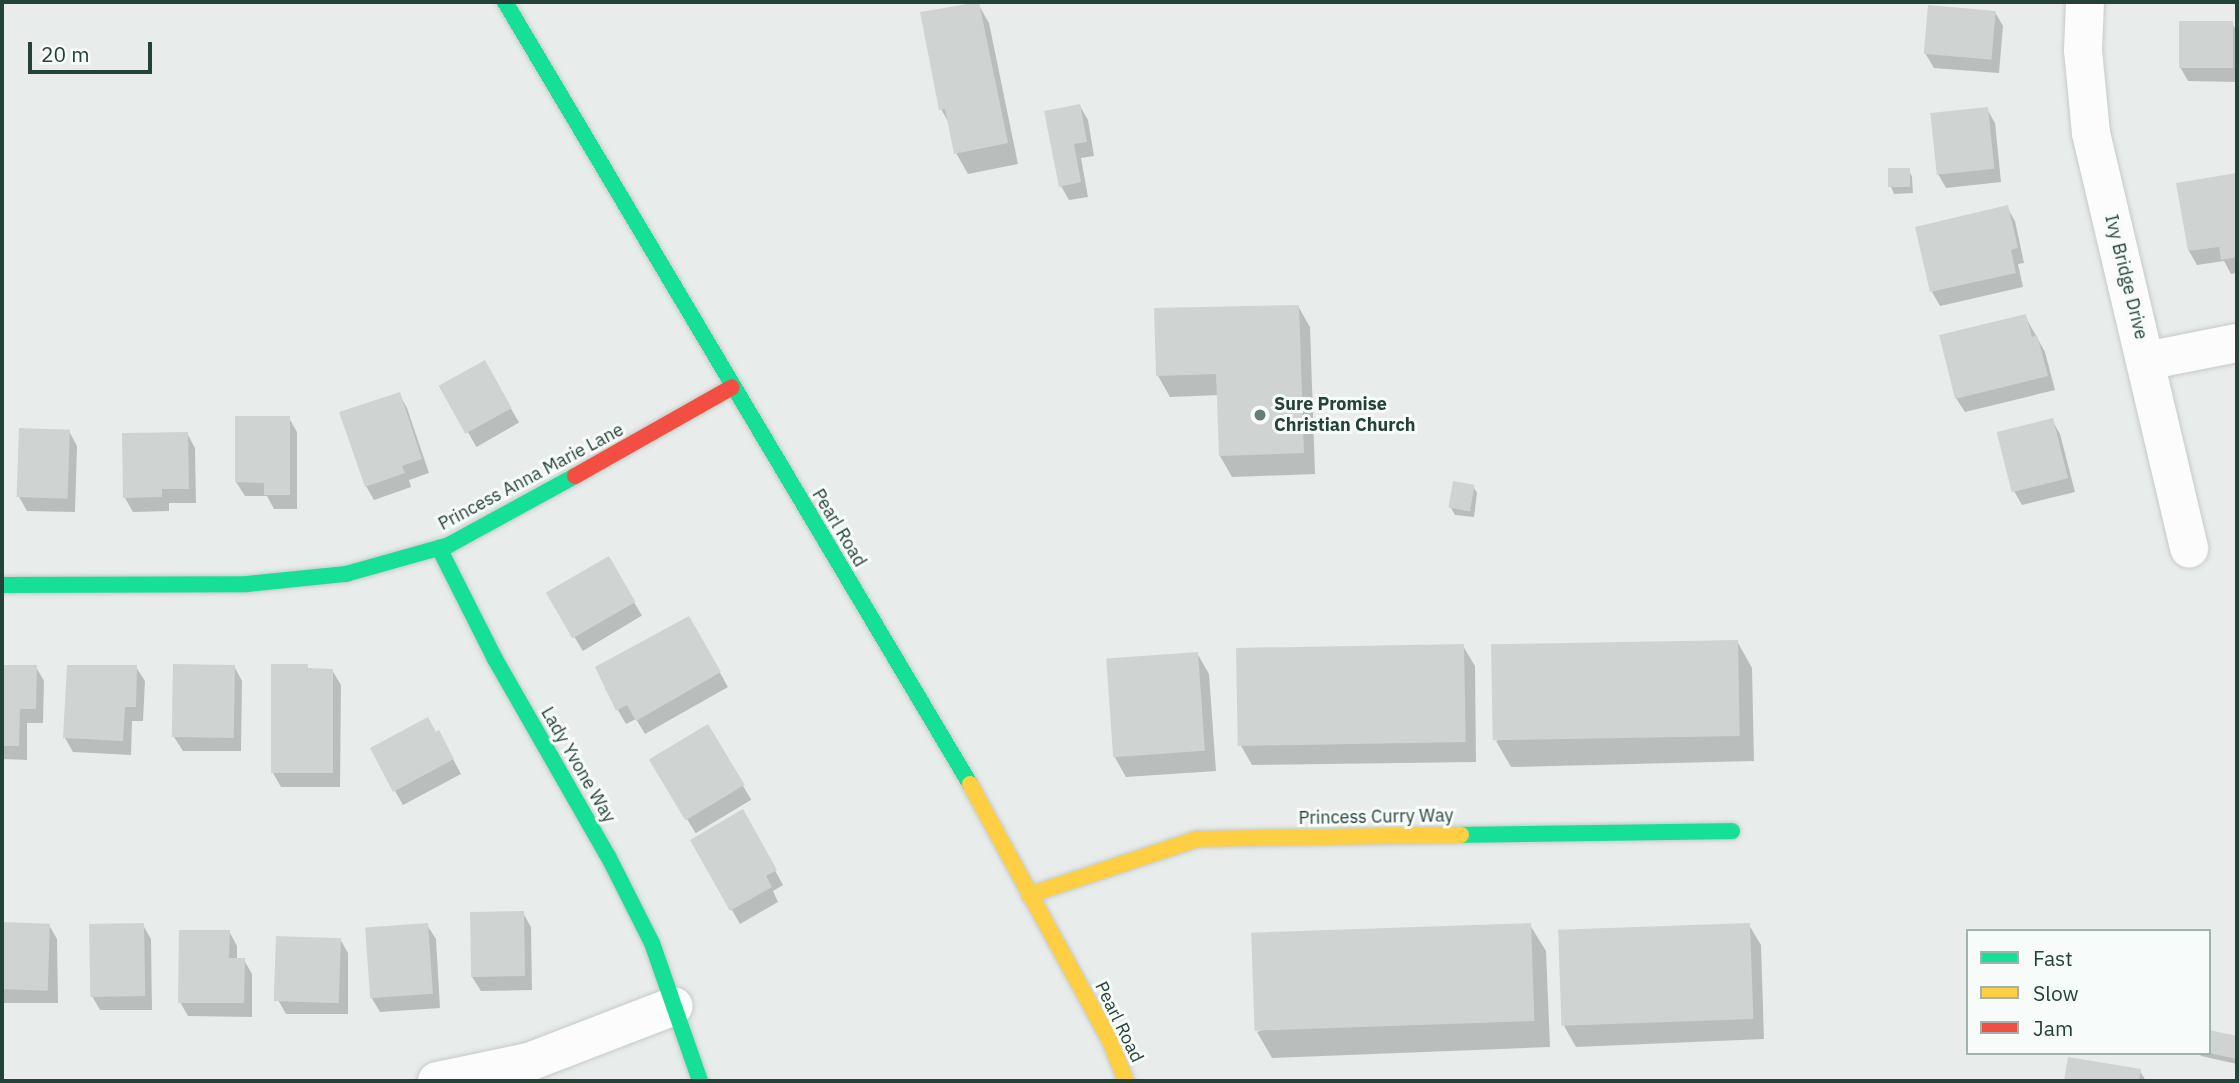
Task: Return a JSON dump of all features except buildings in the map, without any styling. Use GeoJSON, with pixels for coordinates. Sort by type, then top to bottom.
{"type":"FeatureCollection","features":[{"type":"Feature","properties":{"kind":"street","name":"Pearl Road"},"geometry":{"type":"LineString","coordinates":[[505,2],[732,387],[954,755],[1110,1041],[1126,1081]]}},
{"type":"Feature","properties":{"kind":"street","name":"Ivy Bridge Drive"},"geometry":{"type":"LineString","coordinates":[[2085,2],[2083,50],[2091,134],[2189,550]]}},
{"type":"Feature","properties":{"kind":"street"},"geometry":{"type":"LineString","coordinates":[[2146,360],[2237,343]]}},
{"type":"Feature","properties":{"kind":"street","name":"Princess Anna Marie Lane"},"geometry":{"type":"LineString","coordinates":[[2,585],[300,581],[346,575],[439,548],[517,510],[732,387]]}},
{"type":"Feature","properties":{"kind":"street","name":"Lady Yvone Way"},"geometry":{"type":"LineString","coordinates":[[439,548],[495,659],[608,856],[652,943],[700,1081]]}},
{"type":"Feature","properties":{"kind":"street","name":"Princess Curry Way"},"geometry":{"type":"LineString","coordinates":[[1029,895],[1197,839],[1732,831]]}},
{"type":"Feature","properties":{"kind":"street"},"geometry":{"type":"LineString","coordinates":[[437,1081],[529,1062],[674,1006]]}},
{"type":"Feature","properties":{"kind":"traffic: fast"},"geometry":{"type":"LineString","coordinates":[[505,2],[970,784]]}},
{"type":"Feature","properties":{"kind":"traffic: fast"},"geometry":{"type":"LineString","coordinates":[[2,585],[247,584],[346,574],[449,545],[575,476]]}},
{"type":"Feature","properties":{"kind":"traffic: fast"},"geometry":{"type":"LineString","coordinates":[[439,548],[495,659],[608,856],[652,943],[700,1081]]}},
{"type":"Feature","properties":{"kind":"traffic: fast"},"geometry":{"type":"LineString","coordinates":[[1461,835],[1732,831]]}},
{"type":"Feature","properties":{"kind":"traffic: slow"},"geometry":{"type":"LineString","coordinates":[[970,784],[1110,1041],[1126,1081]]}},
{"type":"Feature","properties":{"kind":"traffic: slow"},"geometry":{"type":"LineString","coordinates":[[1029,895],[1197,839],[1461,835]]}},
{"type":"Feature","properties":{"kind":"traffic: jam"},"geometry":{"type":"LineString","coordinates":[[575,476],[732,387]]}},
{"type":"Feature","properties":{"kind":"place","name":"Sure Promise Christian Church"},"geometry":{"type":"Point","coordinates":[1260,415]}}]}
